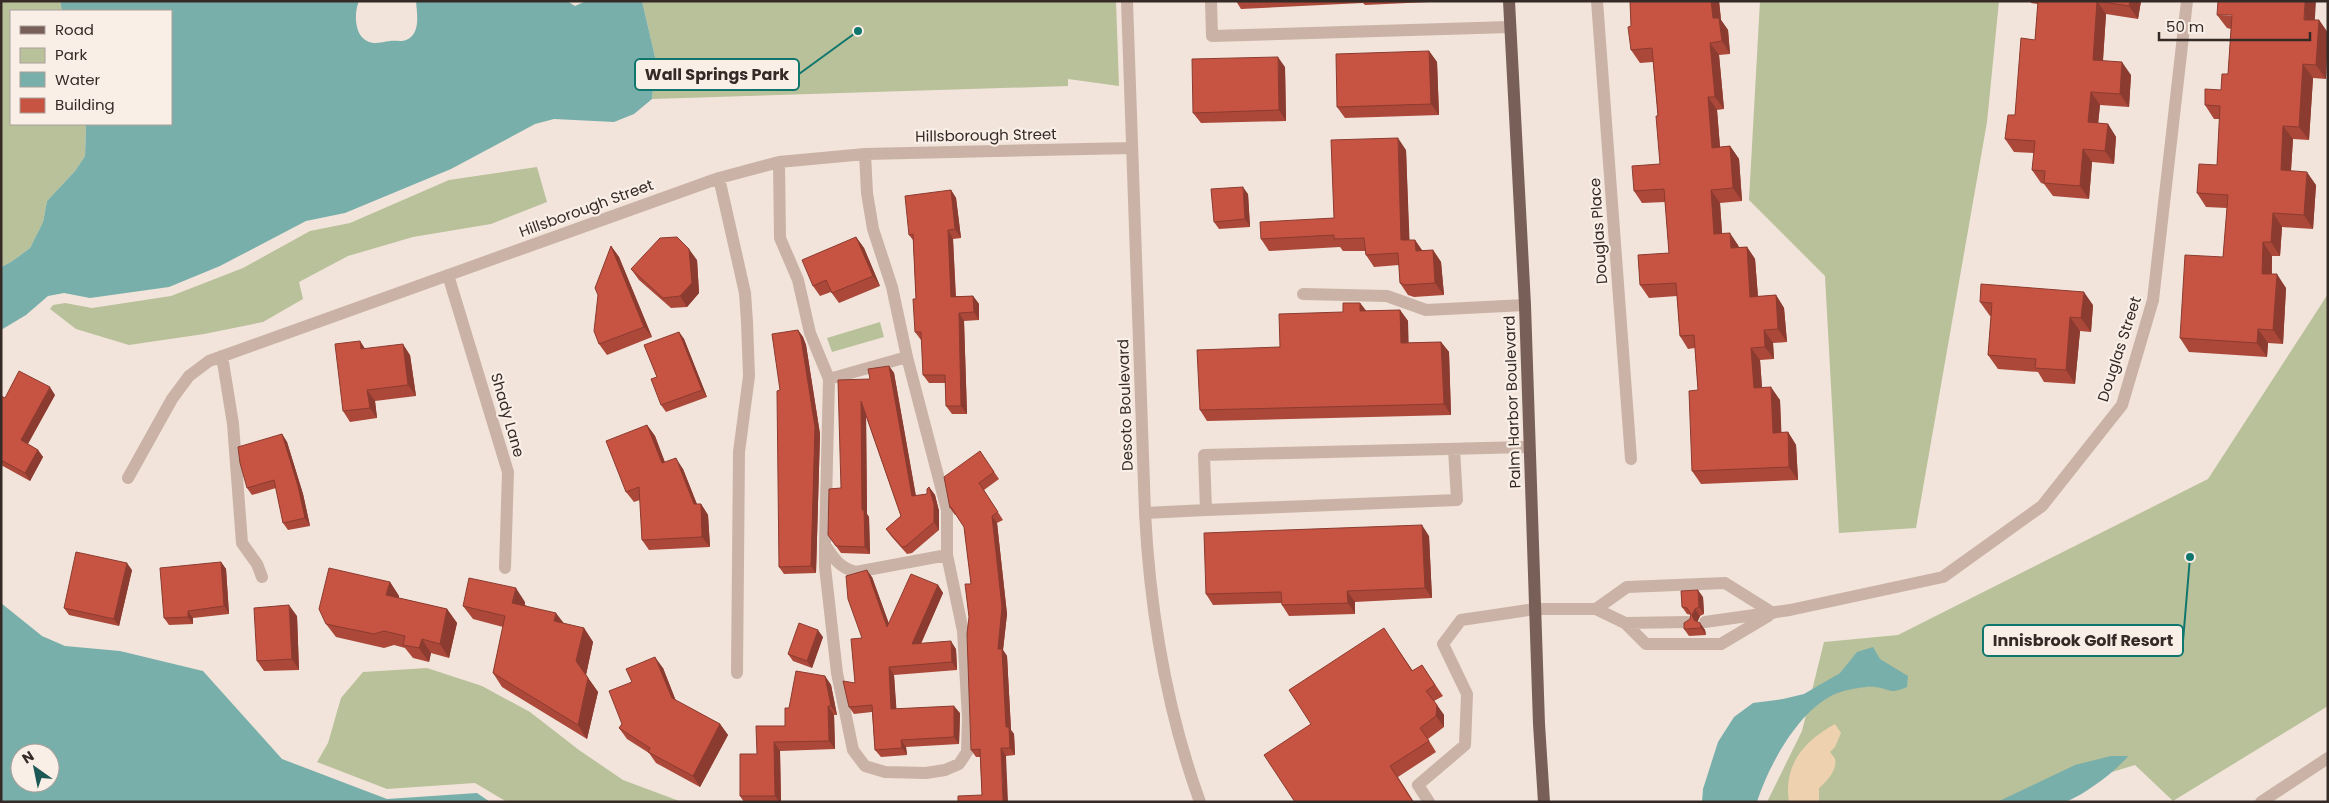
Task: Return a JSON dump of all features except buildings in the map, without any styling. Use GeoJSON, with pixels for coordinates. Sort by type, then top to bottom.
{"type":"FeatureCollection","features":[{"type":"Feature","properties":{"kind":"main road","name":"Palm Harbor Boulevard"},"geometry":{"type":"LineString","coordinates":[[1509,1],[1525,305],[1535,609],[1544,802]]}},
{"type":"Feature","properties":{"kind":"street","name":"Desoto Boulevard"},"geometry":{"type":"LineString","coordinates":[[1127,1],[1145,513],[1150,580],[1160,644],[1175,718],[1200,802]]}},
{"type":"Feature","properties":{"kind":"street"},"geometry":{"type":"LineString","coordinates":[[1211,1],[1212,36],[1510,27]]}},
{"type":"Feature","properties":{"kind":"street","name":"Douglas Place"},"geometry":{"type":"LineString","coordinates":[[1597,1],[1631,459]]}},
{"type":"Feature","properties":{"kind":"street","name":"Douglas Street"},"geometry":{"type":"LineString","coordinates":[[1705,622],[1773,613],[1943,577],[2042,506],[2122,405],[2153,300],[2187,1]]}},
{"type":"Feature","properties":{"kind":"street","name":"Hillsborough Street"},"geometry":{"type":"LineString","coordinates":[[128,478],[172,399],[189,376],[209,361],[719,178],[779,162],[865,154],[1132,148]]}},
{"type":"Feature","properties":{"kind":"street"},"geometry":{"type":"LineString","coordinates":[[779,162],[780,238],[798,280],[810,332],[829,379],[825,567],[837,672],[853,750],[865,766],[885,772],[926,773],[945,770],[959,764],[967,752],[963,631],[946,555],[947,510],[907,357],[892,287],[873,229],[867,193],[865,154]]}},
{"type":"Feature","properties":{"kind":"street"},"geometry":{"type":"LineString","coordinates":[[719,178],[745,292],[748,322],[750,376],[739,452],[738,673]]}},
{"type":"Feature","properties":{"kind":"street","name":"Shady Lane"},"geometry":{"type":"LineString","coordinates":[[448,276],[508,472],[505,568]]}},
{"type":"Feature","properties":{"kind":"street"},"geometry":{"type":"LineString","coordinates":[[1303,294],[1387,296],[1426,310],[1525,305]]}},
{"type":"Feature","properties":{"kind":"street"},"geometry":{"type":"LineString","coordinates":[[222,356],[233,424],[242,543],[257,564],[262,577]]}},
{"type":"Feature","properties":{"kind":"street"},"geometry":{"type":"LineString","coordinates":[[829,379],[907,357]]}},
{"type":"Feature","properties":{"kind":"street"},"geometry":{"type":"LineString","coordinates":[[1206,510],[1204,456],[1529,447]]}},
{"type":"Feature","properties":{"kind":"street"},"geometry":{"type":"LineString","coordinates":[[1145,513],[1456,500],[1454,449]]}},
{"type":"Feature","properties":{"kind":"street"},"geometry":{"type":"LineString","coordinates":[[825,545],[835,561],[845,569],[856,572],[946,555]]}},
{"type":"Feature","properties":{"kind":"street"},"geometry":{"type":"LineString","coordinates":[[1429,802],[1418,785],[1464,745],[1467,694],[1443,644],[1461,620],[1535,609],[1596,609],[1625,623],[1646,644],[1721,644],[1773,613],[1725,582],[1627,587],[1596,609]]}},
{"type":"Feature","properties":{"kind":"street"},"geometry":{"type":"LineString","coordinates":[[1625,623],[1688,622]]}},
{"type":"Feature","properties":{"kind":"street"},"geometry":{"type":"LineString","coordinates":[[2261,802],[2328,758]]}},
{"type":"Feature","properties":{"kind":"green space"},"geometry":{"type":"Polygon","coordinates":[[[1,1],[60,1],[62,10],[10,10],[10,125],[86,125],[85,156],[75,171],[47,201],[43,222],[30,248],[1,267],[1,1]]]}},
{"type":"Feature","properties":{"kind":"green space"},"geometry":{"type":"Polygon","coordinates":[[[642,1],[1116,1],[1119,86],[1068,79],[1068,86],[652,99],[656,61],[642,1]]]}},
{"type":"Feature","properties":{"kind":"green space"},"geometry":{"type":"Polygon","coordinates":[[[1760,1],[1999,1],[1987,122],[1916,528],[1839,533],[1825,276],[1749,200],[1760,1]]]}},
{"type":"Feature","properties":{"kind":"green space"},"geometry":{"type":"Polygon","coordinates":[[[537,167],[547,202],[491,224],[413,237],[348,256],[299,282],[303,299],[263,322],[204,334],[129,345],[76,329],[50,309],[53,305],[65,303],[92,308],[171,296],[243,268],[310,231],[350,223],[449,180],[537,167]]]}},
{"type":"Feature","properties":{"kind":"green space"},"geometry":{"type":"Polygon","coordinates":[[[2328,294],[2328,706],[2173,801],[2135,765],[2036,795],[2025,802],[1767,802],[1802,731],[1824,642],[1898,635],[2208,479],[2328,294]]]}},
{"type":"Feature","properties":{"kind":"green space"},"geometry":{"type":"Polygon","coordinates":[[[880,322],[884,337],[832,352],[827,338],[880,322]]]}},
{"type":"Feature","properties":{"kind":"green space"},"geometry":{"type":"Polygon","coordinates":[[[427,668],[482,686],[530,712],[579,750],[623,780],[682,802],[507,802],[475,783],[387,789],[317,762],[328,743],[341,698],[363,672],[427,668]]]}},
{"type":"Feature","properties":{"kind":"sand"},"geometry":{"type":"Polygon","coordinates":[[[1835,724],[1841,733],[1835,747],[1830,752],[1835,759],[1835,767],[1828,779],[1819,788],[1819,802],[1789,802],[1789,777],[1798,756],[1814,738],[1835,724]]]}},
{"type":"Feature","properties":{"kind":"water"},"geometry":{"type":"Polygon","coordinates":[[[60,1],[359,1],[356,11],[357,29],[363,38],[375,43],[404,41],[411,37],[417,23],[416,1],[567,1],[575,6],[586,1],[642,1],[656,61],[652,99],[634,114],[614,122],[554,119],[535,124],[451,169],[345,213],[306,221],[220,266],[169,287],[90,298],[64,293],[48,296],[26,315],[1,330],[1,267],[30,248],[43,222],[47,201],[75,171],[85,156],[86,125],[172,125],[172,10],[62,10],[60,1]]]}},
{"type":"Feature","properties":{"kind":"water"},"geometry":{"type":"Polygon","coordinates":[[[1,603],[42,636],[65,646],[120,651],[203,671],[282,759],[387,799],[477,793],[490,802],[1,802],[1,603]]]}},
{"type":"Feature","properties":{"kind":"water"},"geometry":{"type":"Polygon","coordinates":[[[1873,647],[1880,659],[1908,676],[1907,687],[1893,691],[1875,687],[1864,687],[1844,691],[1829,697],[1802,720],[1790,736],[1770,770],[1757,802],[1702,802],[1703,789],[1718,742],[1734,717],[1753,703],[1804,694],[1840,673],[1857,652],[1873,647]]]}},
{"type":"Feature","properties":{"kind":"water"},"geometry":{"type":"Polygon","coordinates":[[[2111,756],[2128,756],[2098,783],[2070,800],[2063,802],[1997,802],[2075,765],[2111,756]]]}},
{"type":"Feature","properties":{"kind":"place","name":"Wall Springs Park"},"geometry":{"type":"Point","coordinates":[858,31]}},
{"type":"Feature","properties":{"kind":"place","name":"Innisbrook Golf Resort"},"geometry":{"type":"Point","coordinates":[2190,557]}}]}
